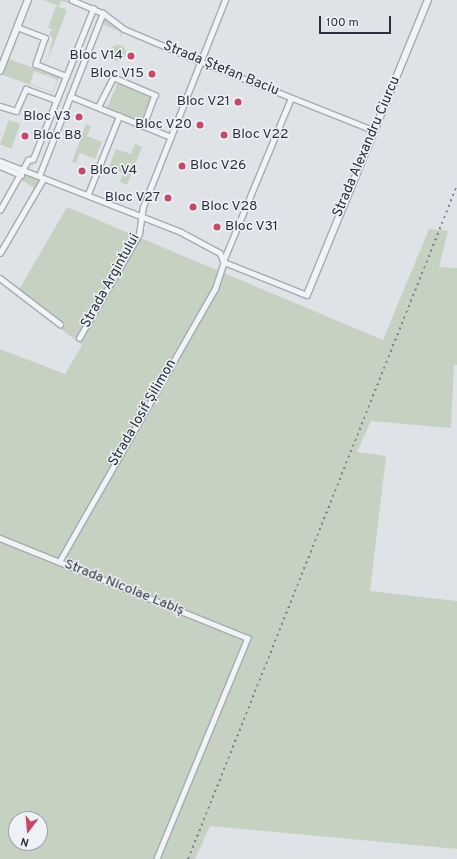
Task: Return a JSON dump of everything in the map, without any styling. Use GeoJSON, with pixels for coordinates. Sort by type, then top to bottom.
{"type":"FeatureCollection","features":[{"type":"Feature","properties":{"kind":"street"},"geometry":{"type":"LineString","coordinates":[[0,71],[28,0]]}},
{"type":"Feature","properties":{"kind":"street","name":"Strada Ștefan Baciu"},"geometry":{"type":"LineString","coordinates":[[72,0],[103,13],[124,28],[200,62],[374,130]]}},
{"type":"Feature","properties":{"kind":"street","name":"Strada Argintului"},"geometry":{"type":"LineString","coordinates":[[79,338],[139,234],[140,215],[225,0]]}},
{"type":"Feature","properties":{"kind":"street","name":"Strada Alexandru Ciurcu"},"geometry":{"type":"LineString","coordinates":[[307,295],[428,0]]}},
{"type":"Feature","properties":{"kind":"street"},"geometry":{"type":"LineString","coordinates":[[0,210],[23,173],[28,160],[33,159],[93,8]]}},
{"type":"Feature","properties":{"kind":"street"},"geometry":{"type":"LineString","coordinates":[[0,253],[41,179],[70,96],[103,13]]}},
{"type":"Feature","properties":{"kind":"street"},"geometry":{"type":"LineString","coordinates":[[17,27],[45,38],[36,64],[66,76]]}},
{"type":"Feature","properties":{"kind":"street"},"geometry":{"type":"LineString","coordinates":[[98,107],[113,77],[155,95],[144,126]]}},
{"type":"Feature","properties":{"kind":"street"},"geometry":{"type":"LineString","coordinates":[[0,106],[16,111],[26,90],[56,100]]}},
{"type":"Feature","properties":{"kind":"street"},"geometry":{"type":"LineString","coordinates":[[70,96],[171,137]]}},
{"type":"Feature","properties":{"kind":"street","name":"Strada Iosif Șilimon"},"geometry":{"type":"LineString","coordinates":[[59,562],[215,289],[224,260],[291,98]]}},
{"type":"Feature","properties":{"kind":"street"},"geometry":{"type":"LineString","coordinates":[[88,194],[119,116]]}},
{"type":"Feature","properties":{"kind":"street"},"geometry":{"type":"LineString","coordinates":[[0,160],[23,173]]}},
{"type":"Feature","properties":{"kind":"street"},"geometry":{"type":"LineString","coordinates":[[0,166],[88,194],[140,215],[210,246],[224,260],[307,295]]}},
{"type":"Feature","properties":{"kind":"street"},"geometry":{"type":"LineString","coordinates":[[0,278],[60,324]]}},
{"type":"Feature","properties":{"kind":"street","name":"Strada Nicolae Labiș"},"geometry":{"type":"LineString","coordinates":[[0,538],[248,638],[157,859]]}},
{"type":"Feature","properties":{"kind":"green space"},"geometry":{"type":"Polygon","coordinates":[[[43,0],[68,0],[91,9],[61,1],[59,6],[43,0]]]}},
{"type":"Feature","properties":{"kind":"green space"},"geometry":{"type":"Polygon","coordinates":[[[56,6],[67,10],[47,62],[53,38],[49,35],[51,30],[56,31],[48,28],[56,6]]]}},
{"type":"Feature","properties":{"kind":"green space"},"geometry":{"type":"Polygon","coordinates":[[[103,16],[124,30],[119,41],[121,32],[102,24],[99,27],[103,16]]]}},
{"type":"Feature","properties":{"kind":"green space"},"geometry":{"type":"Polygon","coordinates":[[[118,45],[125,50],[126,53],[121,60],[118,61],[111,56],[110,53],[115,46],[118,45]]]}},
{"type":"Feature","properties":{"kind":"green space"},"geometry":{"type":"Polygon","coordinates":[[[9,59],[48,73],[47,76],[34,71],[30,84],[53,92],[57,80],[48,76],[49,73],[59,77],[53,93],[3,75],[9,59]]]}},
{"type":"Feature","properties":{"kind":"green space"},"geometry":{"type":"Polygon","coordinates":[[[118,82],[151,96],[139,124],[106,110],[118,82]]]}},
{"type":"Feature","properties":{"kind":"green space"},"geometry":{"type":"Polygon","coordinates":[[[9,120],[20,124],[11,149],[0,144],[9,120]]]}},
{"type":"Feature","properties":{"kind":"green space"},"geometry":{"type":"Polygon","coordinates":[[[86,124],[91,126],[87,136],[102,142],[95,159],[80,153],[76,163],[72,162],[86,124]]]}},
{"type":"Feature","properties":{"kind":"green space"},"geometry":{"type":"Polygon","coordinates":[[[135,144],[142,147],[127,185],[120,182],[123,173],[109,167],[116,149],[131,154],[135,144]]]}},
{"type":"Feature","properties":{"kind":"green space"},"geometry":{"type":"Polygon","coordinates":[[[25,174],[40,180],[33,192],[33,187],[21,180],[17,184],[25,174]]]}},
{"type":"Feature","properties":{"kind":"green space"},"geometry":{"type":"Polygon","coordinates":[[[67,207],[383,340],[429,229],[448,231],[439,267],[457,268],[457,365],[454,365],[451,428],[371,421],[357,452],[386,456],[370,591],[457,601],[457,849],[210,826],[195,859],[0,859],[0,349],[65,374],[82,345],[16,295],[67,207]]]}},
{"type":"Feature","properties":{"kind":"railway"},"geometry":{"type":"LineString","coordinates":[[188,859],[457,185]]}},
{"type":"Feature","properties":{"kind":"place","name":"Bloc V14"},"geometry":{"type":"Point","coordinates":[131,56]}},
{"type":"Feature","properties":{"kind":"place","name":"Bloc V15"},"geometry":{"type":"Point","coordinates":[152,74]}},
{"type":"Feature","properties":{"kind":"place","name":"Bloc V21"},"geometry":{"type":"Point","coordinates":[238,102]}},
{"type":"Feature","properties":{"kind":"place","name":"Bloc V3"},"geometry":{"type":"Point","coordinates":[79,117]}},
{"type":"Feature","properties":{"kind":"place","name":"Bloc V20"},"geometry":{"type":"Point","coordinates":[200,125]}},
{"type":"Feature","properties":{"kind":"place","name":"Bloc V22"},"geometry":{"type":"Point","coordinates":[224,135]}},
{"type":"Feature","properties":{"kind":"place","name":"Bloc B8"},"geometry":{"type":"Point","coordinates":[25,136]}},
{"type":"Feature","properties":{"kind":"place","name":"Bloc V26"},"geometry":{"type":"Point","coordinates":[182,166]}},
{"type":"Feature","properties":{"kind":"place","name":"Bloc V4"},"geometry":{"type":"Point","coordinates":[82,171]}},
{"type":"Feature","properties":{"kind":"place","name":"Bloc V27"},"geometry":{"type":"Point","coordinates":[168,198]}},
{"type":"Feature","properties":{"kind":"place","name":"Bloc V28"},"geometry":{"type":"Point","coordinates":[193,207]}},
{"type":"Feature","properties":{"kind":"place","name":"Bloc V31"},"geometry":{"type":"Point","coordinates":[217,227]}}]}
